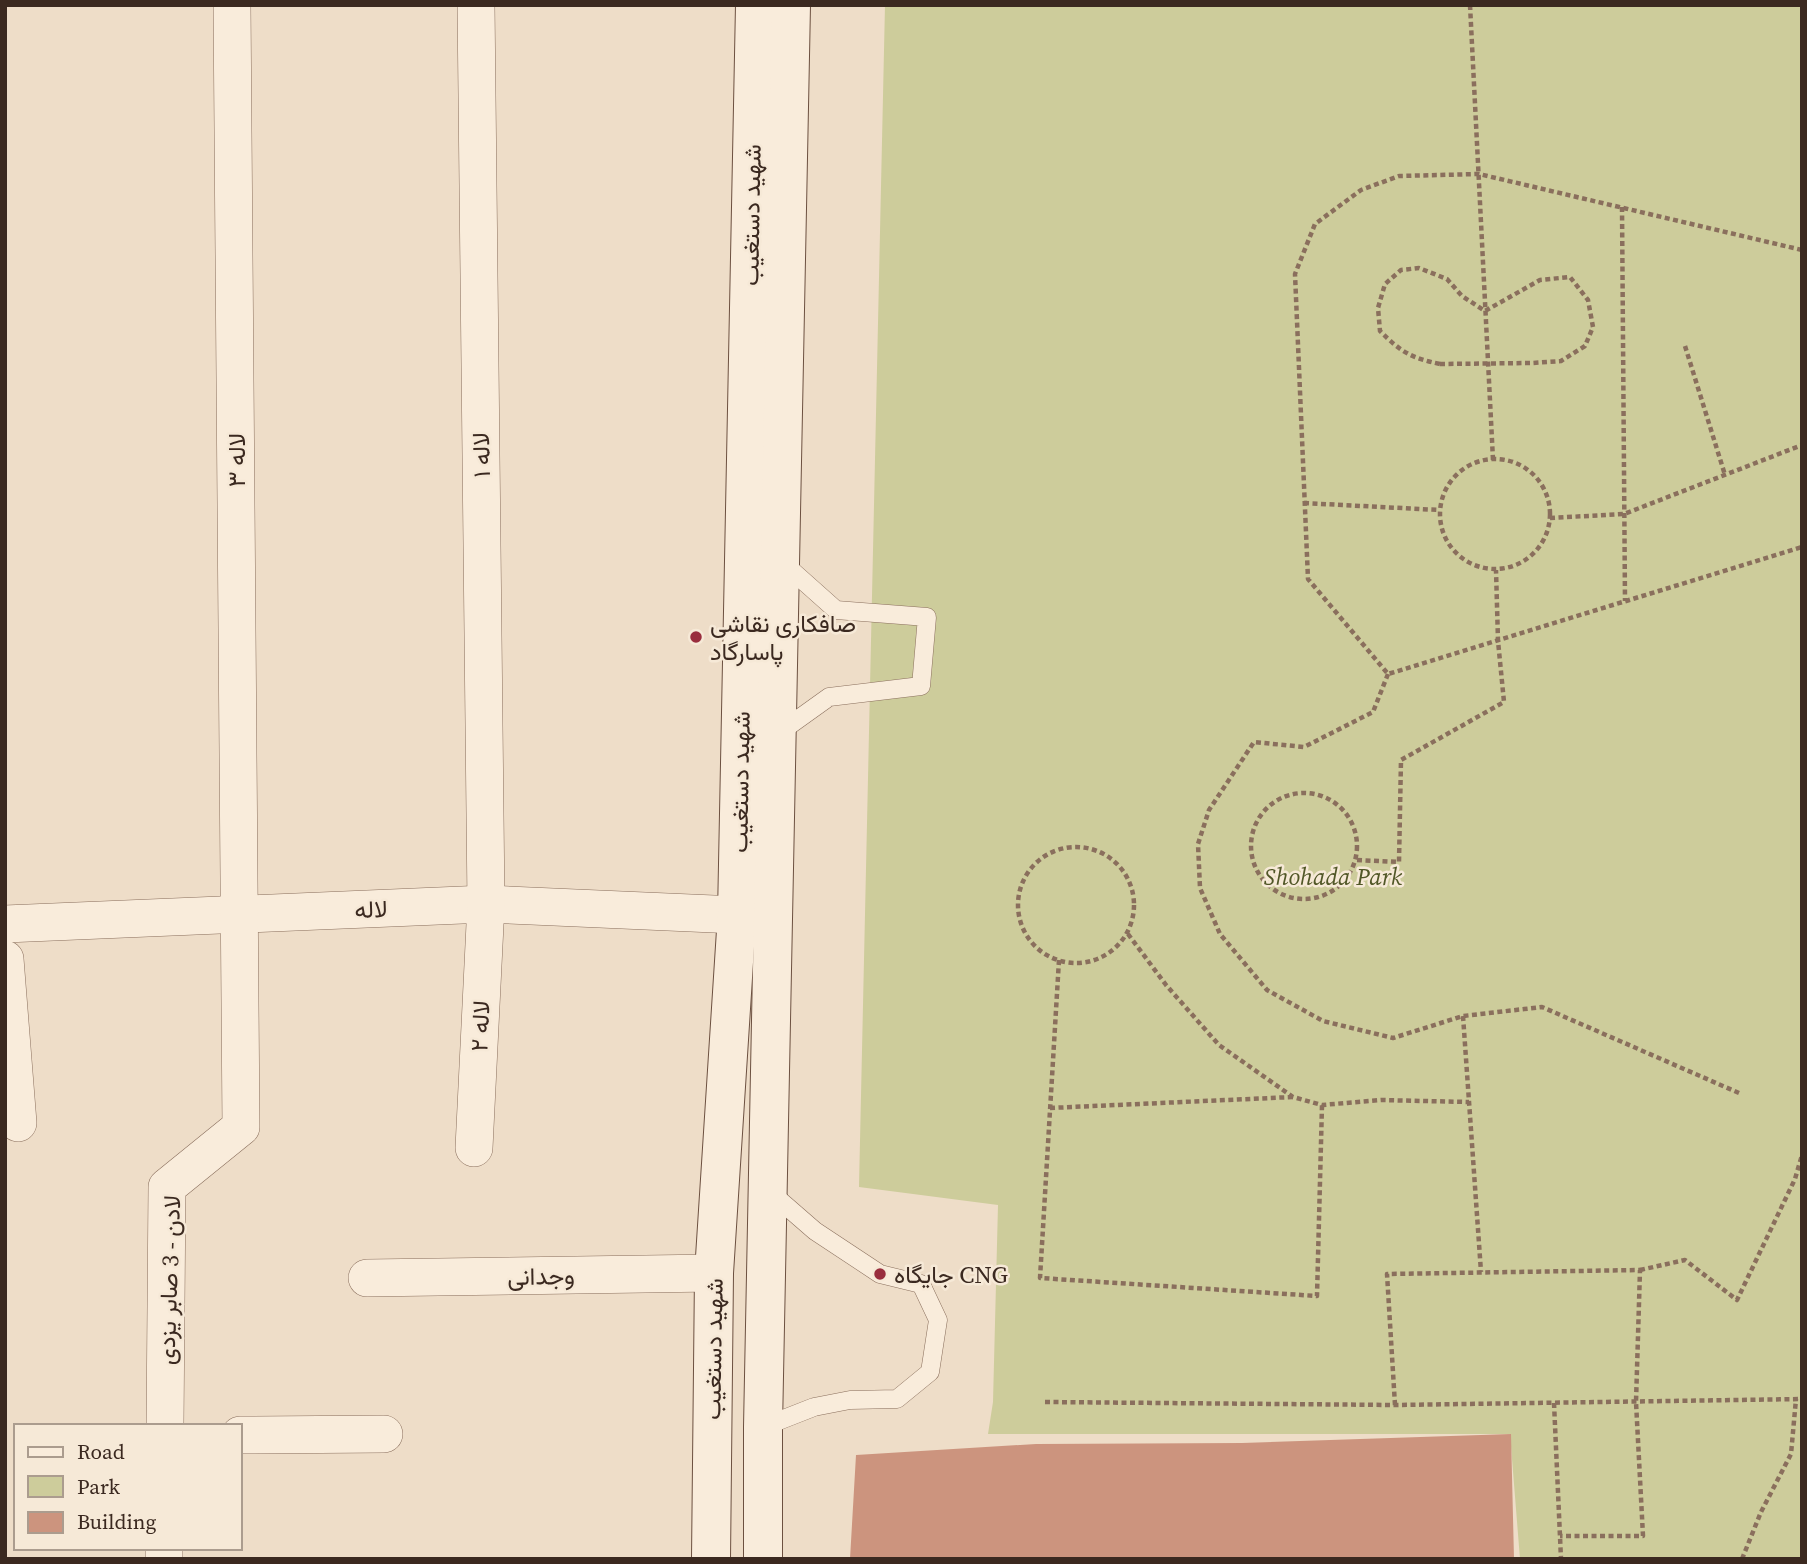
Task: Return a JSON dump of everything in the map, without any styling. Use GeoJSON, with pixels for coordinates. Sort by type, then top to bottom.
{"type":"FeatureCollection","features":[{"type":"Feature","properties":{"kind":"main road","name":"شهید دستغیب"},"geometry":{"type":"LineString","coordinates":[[711,1559],[714,1273],[737,915],[755,5]]}},
{"type":"Feature","properties":{"kind":"main road","name":"شهید دستغیب"},"geometry":{"type":"LineString","coordinates":[[763,1559],[767,1189],[790,5]]}},
{"type":"Feature","properties":{"kind":"street","name":"لاله ۳"},"geometry":{"type":"LineString","coordinates":[[232,5],[240,915]]}},
{"type":"Feature","properties":{"kind":"street","name":"لاله ۱"},"geometry":{"type":"LineString","coordinates":[[476,5],[486,904]]}},
{"type":"Feature","properties":{"kind":"street","name":"لاله"},"geometry":{"type":"LineString","coordinates":[[5,924],[486,904],[737,915]]}},
{"type":"Feature","properties":{"kind":"street","name":"لاله ۲"},"geometry":{"type":"LineString","coordinates":[[474,1148],[486,904]]}},
{"type":"Feature","properties":{"kind":"street","name":"لادن - 3 صابر یزدی"},"geometry":{"type":"LineString","coordinates":[[165,1424],[167,1187],[241,1128],[240,915]]}},
{"type":"Feature","properties":{"kind":"street"},"geometry":{"type":"LineString","coordinates":[[5,959],[18,1123]]}},
{"type":"Feature","properties":{"kind":"street","name":"وجدانی"},"geometry":{"type":"LineString","coordinates":[[368,1278],[714,1273]]}},
{"type":"Feature","properties":{"kind":"street"},"geometry":{"type":"LineString","coordinates":[[242,1435],[384,1434]]}},
{"type":"Feature","properties":{"kind":"lane"},"geometry":{"type":"LineString","coordinates":[[776,735],[830,697],[921,686],[927,617],[836,610],[780,560]]}},
{"type":"Feature","properties":{"kind":"lane"},"geometry":{"type":"LineString","coordinates":[[763,1427],[814,1407],[850,1400],[897,1399],[930,1372],[938,1320],[920,1284],[880,1274],[815,1231],[767,1189]]}},
{"type":"Feature","properties":{"kind":"path"},"geometry":{"type":"LineString","coordinates":[[1470,5],[1493,460]]}},
{"type":"Feature","properties":{"kind":"path"},"geometry":{"type":"LineString","coordinates":[[1388,674],[1308,579],[1295,274],[1315,224],[1361,190],[1399,176],[1479,174],[1802,250]]}},
{"type":"Feature","properties":{"kind":"path"},"geometry":{"type":"LineString","coordinates":[[1622,207],[1625,601]]}},
{"type":"Feature","properties":{"kind":"path"},"geometry":{"type":"LineString","coordinates":[[1419,268],[1447,279],[1462,296],[1485,311],[1540,280],[1570,277],[1588,300],[1592,327],[1585,345],[1561,361],[1440,364],[1414,359],[1395,347],[1380,331],[1378,308],[1385,284],[1401,270],[1419,268]]}},
{"type":"Feature","properties":{"kind":"path"},"geometry":{"type":"LineString","coordinates":[[1685,346],[1725,475]]}},
{"type":"Feature","properties":{"kind":"path"},"geometry":{"type":"LineString","coordinates":[[1550,518],[1624,514],[1802,445]]}},
{"type":"Feature","properties":{"kind":"path"},"geometry":{"type":"LineString","coordinates":[[1505,459],[1527,468],[1542,485],[1550,507],[1550,518],[1548,530],[1537,550],[1519,564],[1496,570],[1474,566],[1455,552],[1443,533],[1440,510],[1446,488],[1461,470],[1482,460],[1505,459]]}},
{"type":"Feature","properties":{"kind":"path"},"geometry":{"type":"LineString","coordinates":[[1304,503],[1440,510]]}},
{"type":"Feature","properties":{"kind":"path"},"geometry":{"type":"LineString","coordinates":[[1388,674],[1802,547]]}},
{"type":"Feature","properties":{"kind":"path"},"geometry":{"type":"LineString","coordinates":[[1357,860],[1399,862],[1401,760],[1504,702],[1498,641],[1496,570]]}},
{"type":"Feature","properties":{"kind":"path"},"geometry":{"type":"LineString","coordinates":[[1388,674],[1373,712],[1304,747],[1254,742],[1209,810],[1199,844],[1200,888],[1220,934],[1267,990],[1323,1021],[1393,1038],[1464,1016],[1542,1007],[1739,1093]]}},
{"type":"Feature","properties":{"kind":"path"},"geometry":{"type":"LineString","coordinates":[[1298,792],[1324,796],[1345,811],[1357,834],[1357,860],[1344,883],[1322,897],[1296,900],[1272,890],[1255,871],[1249,845],[1256,821],[1274,801],[1298,792]]}},
{"type":"Feature","properties":{"kind":"path"},"geometry":{"type":"LineString","coordinates":[[1076,845],[1105,852],[1127,874],[1136,904],[1128,934],[1106,956],[1076,965],[1046,957],[1024,935],[1016,905],[1024,875],[1046,853],[1076,845]]}},
{"type":"Feature","properties":{"kind":"path"},"geometry":{"type":"LineString","coordinates":[[1128,934],[1166,985],[1219,1045],[1293,1097]]}},
{"type":"Feature","properties":{"kind":"path"},"geometry":{"type":"LineString","coordinates":[[1059,960],[1040,1278],[1317,1296],[1322,1105]]}},
{"type":"Feature","properties":{"kind":"path"},"geometry":{"type":"LineString","coordinates":[[1464,1016],[1481,1272]]}},
{"type":"Feature","properties":{"kind":"path"},"geometry":{"type":"LineString","coordinates":[[1050,1108],[1293,1097],[1322,1105],[1381,1100],[1469,1102]]}},
{"type":"Feature","properties":{"kind":"path"},"geometry":{"type":"LineString","coordinates":[[1395,1405],[1387,1274],[1640,1270],[1685,1260],[1737,1300],[1795,1179],[1802,1155]]}},
{"type":"Feature","properties":{"kind":"path"},"geometry":{"type":"LineString","coordinates":[[1560,1536],[1643,1536],[1636,1402],[1640,1270]]}},
{"type":"Feature","properties":{"kind":"path"},"geometry":{"type":"LineString","coordinates":[[1045,1402],[1395,1405],[1799,1399],[1791,1454],[1761,1512],[1742,1559]]}},
{"type":"Feature","properties":{"kind":"path"},"geometry":{"type":"LineString","coordinates":[[1554,1403],[1561,1559]]}},
{"type":"Feature","properties":{"kind":"green space","name":"Shohada Park"},"geometry":{"type":"Polygon","coordinates":[[[885,5],[1802,5],[1802,1559],[1520,1559],[1510,1434],[988,1434],[993,1402],[998,1205],[859,1187],[885,5]]]}},
{"type":"Feature","properties":{"kind":"building"},"geometry":{"type":"Polygon","coordinates":[[[1511,1434],[1514,1559],[850,1559],[856,1455],[1036,1444],[1242,1443],[1511,1434]]]}},
{"type":"Feature","properties":{"kind":"place","name":"صافکاری نقاشی پاسارگاد"},"geometry":{"type":"Point","coordinates":[696,637]}},
{"type":"Feature","properties":{"kind":"place","name":"جایگاه CNG"},"geometry":{"type":"Point","coordinates":[880,1274]}}]}
